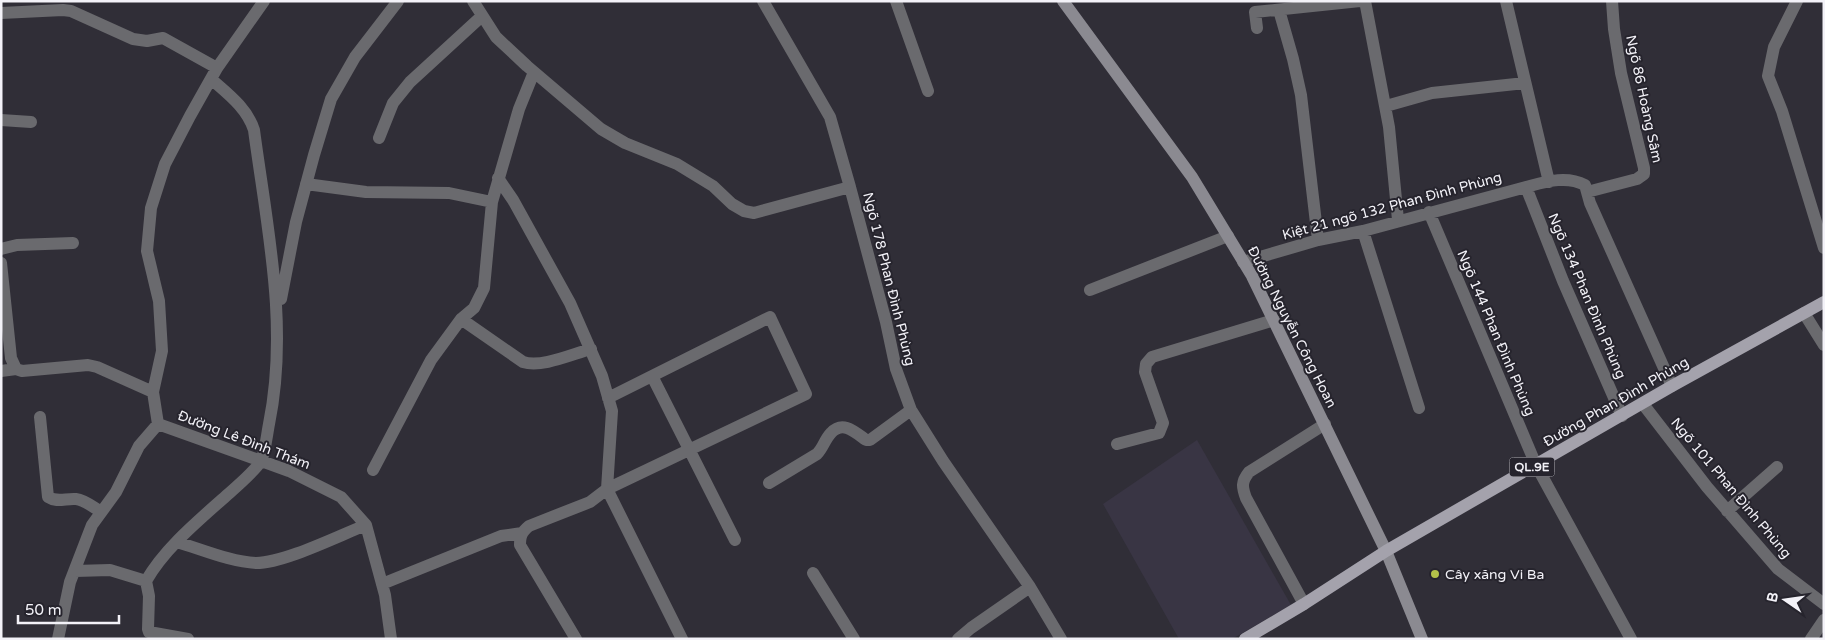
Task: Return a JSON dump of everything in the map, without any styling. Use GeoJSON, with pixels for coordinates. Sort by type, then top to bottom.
{"type":"FeatureCollection","features":[{"type":"Feature","properties":{"kind":"main road","name":"Đường Nguyễn Công Hoan"},"geometry":{"type":"LineString","coordinates":[[1063,1],[1192,177],[1243,262],[1274,320],[1386,551],[1422,639]]}},
{"type":"Feature","properties":{"kind":"main road","name":"Đường Phan Đình Phùng"},"geometry":{"type":"LineString","coordinates":[[1245,639],[1304,604],[1386,551],[1672,386],[1824,302]]}},
{"type":"Feature","properties":{"kind":"street"},"geometry":{"type":"LineString","coordinates":[[58,639],[70,582],[92,525],[116,492],[139,446],[158,424],[153,392],[162,351],[159,301],[147,251],[151,208],[165,164],[214,73],[264,1]]}},
{"type":"Feature","properties":{"kind":"street"},"geometry":{"type":"LineString","coordinates":[[277,315],[296,222],[331,99],[355,57],[398,1]]}},
{"type":"Feature","properties":{"kind":"street","name":"Ngõ 178 Phan Đình Phùng"},"geometry":{"type":"LineString","coordinates":[[473,1],[496,37],[601,129],[625,143],[677,164],[713,186],[732,204],[744,210],[754,213],[850,187],[886,322],[896,369],[911,410],[943,461],[1030,587],[1061,639]]}},
{"type":"Feature","properties":{"kind":"street"},"geometry":{"type":"LineString","coordinates":[[763,1],[830,117],[850,187]]}},
{"type":"Feature","properties":{"kind":"street"},"geometry":{"type":"LineString","coordinates":[[896,1],[928,91]]}},
{"type":"Feature","properties":{"kind":"street"},"geometry":{"type":"LineString","coordinates":[[1257,28],[1255,12],[1360,1]]}},
{"type":"Feature","properties":{"kind":"street"},"geometry":{"type":"LineString","coordinates":[[1365,1],[1386,106],[1398,220]]}},
{"type":"Feature","properties":{"kind":"street"},"geometry":{"type":"LineString","coordinates":[[1506,1],[1549,182]]}},
{"type":"Feature","properties":{"kind":"street","name":"Ngõ 86 Hoàng Sâm"},"geometry":{"type":"LineString","coordinates":[[1587,192],[1637,179],[1644,174],[1621,72],[1614,29],[1612,1]]}},
{"type":"Feature","properties":{"kind":"street"},"geometry":{"type":"LineString","coordinates":[[1797,1],[1774,47],[1768,76],[1782,111],[1824,248]]}},
{"type":"Feature","properties":{"kind":"street"},"geometry":{"type":"LineString","coordinates":[[1280,10],[1301,96],[1318,240]]}},
{"type":"Feature","properties":{"kind":"street"},"geometry":{"type":"LineString","coordinates":[[1,13],[71,11],[134,38],[147,41],[163,38],[214,73],[251,119],[276,288],[277,315],[274,394],[261,461],[177,542],[146,581],[149,632],[188,639]]}},
{"type":"Feature","properties":{"kind":"street"},"geometry":{"type":"LineString","coordinates":[[379,138],[393,103],[410,82],[482,16]]}},
{"type":"Feature","properties":{"kind":"street"},"geometry":{"type":"LineString","coordinates":[[374,470],[431,360],[461,319],[474,308],[484,288],[492,202],[519,109],[534,72]]}},
{"type":"Feature","properties":{"kind":"street"},"geometry":{"type":"LineString","coordinates":[[1386,106],[1432,92],[1525,83]]}},
{"type":"Feature","properties":{"kind":"street"},"geometry":{"type":"LineString","coordinates":[[1,120],[31,122]]}},
{"type":"Feature","properties":{"kind":"street"},"geometry":{"type":"LineString","coordinates":[[498,178],[513,200],[565,294],[602,376],[612,412],[607,489],[682,639]]}},
{"type":"Feature","properties":{"kind":"street","name":"Kiệt 21 ngõ 132 Phan Đình Phùng"},"geometry":{"type":"LineString","coordinates":[[1243,262],[1318,240],[1363,231],[1398,220],[1549,182],[1576,180],[1585,185],[1587,192]]}},
{"type":"Feature","properties":{"kind":"street"},"geometry":{"type":"LineString","coordinates":[[306,184],[366,192],[449,193],[492,202]]}},
{"type":"Feature","properties":{"kind":"street","name":"Ngõ 134 Phan Đình Phùng"},"geometry":{"type":"LineString","coordinates":[[1526,187],[1563,281],[1622,416]]}},
{"type":"Feature","properties":{"kind":"street"},"geometry":{"type":"LineString","coordinates":[[1587,192],[1672,386]]}},
{"type":"Feature","properties":{"kind":"street","name":"Ngõ 144 Phan Đình Phùng"},"geometry":{"type":"LineString","coordinates":[[1429,212],[1536,465],[1630,639]]}},
{"type":"Feature","properties":{"kind":"street"},"geometry":{"type":"LineString","coordinates":[[1363,231],[1419,408]]}},
{"type":"Feature","properties":{"kind":"street"},"geometry":{"type":"LineString","coordinates":[[1090,290],[1228,236]]}},
{"type":"Feature","properties":{"kind":"street"},"geometry":{"type":"LineString","coordinates":[[1,249],[16,245],[74,242]]}},
{"type":"Feature","properties":{"kind":"street"},"geometry":{"type":"LineString","coordinates":[[1,263],[11,358],[16,369]]}},
{"type":"Feature","properties":{"kind":"street"},"geometry":{"type":"LineString","coordinates":[[1804,313],[1824,345]]}},
{"type":"Feature","properties":{"kind":"street"},"geometry":{"type":"LineString","coordinates":[[382,584],[501,536],[522,533],[530,526],[590,502],[607,489],[806,394],[770,316],[608,398]]}},
{"type":"Feature","properties":{"kind":"street"},"geometry":{"type":"LineString","coordinates":[[461,319],[522,362],[530,365],[540,364],[591,349]]}},
{"type":"Feature","properties":{"kind":"street"},"geometry":{"type":"LineString","coordinates":[[1117,444],[1159,432],[1162,428],[1163,423],[1145,372],[1146,364],[1152,357],[1274,320]]}},
{"type":"Feature","properties":{"kind":"street"},"geometry":{"type":"LineString","coordinates":[[1,371],[88,365],[153,392]]}},
{"type":"Feature","properties":{"kind":"street"},"geometry":{"type":"LineString","coordinates":[[652,376],[735,540]]}},
{"type":"Feature","properties":{"kind":"street","name":"Ngõ 101 Phan Đình Phùng"},"geometry":{"type":"LineString","coordinates":[[1643,404],[1727,510],[1778,569],[1824,604]]}},
{"type":"Feature","properties":{"kind":"street"},"geometry":{"type":"LineString","coordinates":[[769,483],[817,454],[831,432],[842,426],[847,427],[866,440],[870,440],[911,410]]}},
{"type":"Feature","properties":{"kind":"street"},"geometry":{"type":"LineString","coordinates":[[40,417],[48,497],[53,500],[77,499],[101,512]]}},
{"type":"Feature","properties":{"kind":"street","name":"Đường Lê Đình Thám"},"geometry":{"type":"LineString","coordinates":[[158,424],[289,471],[341,497],[366,525],[382,584],[391,639]]}},
{"type":"Feature","properties":{"kind":"street"},"geometry":{"type":"LineString","coordinates":[[1304,604],[1246,498],[1242,486],[1243,479],[1249,472],[1325,424]]}},
{"type":"Feature","properties":{"kind":"street"},"geometry":{"type":"LineString","coordinates":[[1727,510],[1777,467]]}},
{"type":"Feature","properties":{"kind":"street"},"geometry":{"type":"LineString","coordinates":[[177,542],[214,554],[256,563],[282,559],[366,525]]}},
{"type":"Feature","properties":{"kind":"street"},"geometry":{"type":"LineString","coordinates":[[522,533],[520,544],[573,638]]}},
{"type":"Feature","properties":{"kind":"street"},"geometry":{"type":"LineString","coordinates":[[74,571],[110,570],[146,581]]}},
{"type":"Feature","properties":{"kind":"street"},"geometry":{"type":"LineString","coordinates":[[813,573],[854,639]]}},
{"type":"Feature","properties":{"kind":"street"},"geometry":{"type":"LineString","coordinates":[[958,639],[1030,587]]}},
{"type":"Feature","properties":{"kind":"street"},"geometry":{"type":"LineString","coordinates":[[1811,639],[1824,620]]}},
{"type":"Feature","properties":{"kind":"shaded area"},"geometry":{"type":"Polygon","coordinates":[[[1197,440],[1291,605],[1232,639],[1179,639],[1103,504],[1197,440]]]}},
{"type":"Feature","properties":{"kind":"place","name":"Cây xăng Vi Ba"},"geometry":{"type":"Point","coordinates":[1435,574]}}]}
